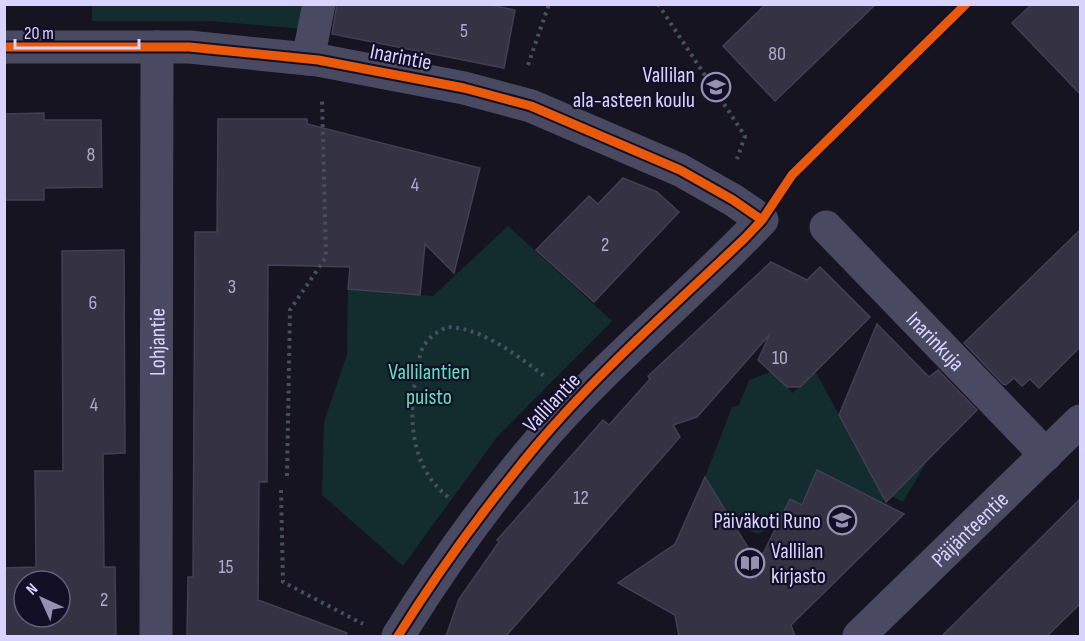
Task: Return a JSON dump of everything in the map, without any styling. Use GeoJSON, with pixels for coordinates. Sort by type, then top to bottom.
{"type":"FeatureCollection","features":[{"type":"Feature","properties":{"kind":"street"},"geometry":{"type":"LineString","coordinates":[[313,59],[319,4]]}},
{"type":"Feature","properties":{"kind":"street","name":"Inarintie"},"geometry":{"type":"LineString","coordinates":[[4,47],[189,47],[313,59],[464,88],[531,106],[680,170],[762,220]]}},
{"type":"Feature","properties":{"kind":"street","name":"Lohjantie"},"geometry":{"type":"LineString","coordinates":[[156,636],[158,47]]}},
{"type":"Feature","properties":{"kind":"street","name":"Vallilantie"},"geometry":{"type":"LineString","coordinates":[[385,632],[436,574],[537,445],[612,366],[762,220]]}},
{"type":"Feature","properties":{"kind":"street","name":"Inarinkuja"},"geometry":{"type":"LineString","coordinates":[[826,227],[1046,455]]}},
{"type":"Feature","properties":{"kind":"street","name":"Päijänteentie"},"geometry":{"type":"LineString","coordinates":[[859,636],[1080,422]]}},
{"type":"Feature","properties":{"kind":"path"},"geometry":{"type":"LineString","coordinates":[[534,48],[549,4]]}},
{"type":"Feature","properties":{"kind":"path"},"geometry":{"type":"LineString","coordinates":[[658,4],[745,136],[735,165]]}},
{"type":"Feature","properties":{"kind":"path"},"geometry":{"type":"LineString","coordinates":[[287,477],[290,310],[326,257],[322,86],[313,59]]}},
{"type":"Feature","properties":{"kind":"path"},"geometry":{"type":"LineString","coordinates":[[452,499],[438,489],[420,460],[410,423],[413,388],[424,345],[447,327],[460,327],[505,347],[552,381]]}},
{"type":"Feature","properties":{"kind":"path"},"geometry":{"type":"LineString","coordinates":[[281,490],[283,582],[385,632]]}},
{"type":"Feature","properties":{"kind":"green space"},"geometry":{"type":"Polygon","coordinates":[[[92,5],[308,5],[304,29],[210,21],[92,21],[92,5]]]}},
{"type":"Feature","properties":{"kind":"green space","name":"Vallilantien puisto"},"geometry":{"type":"Polygon","coordinates":[[[508,226],[612,321],[497,437],[403,566],[322,495],[324,422],[347,355],[348,289],[433,296],[508,226]]]}},
{"type":"Feature","properties":{"kind":"green space"},"geometry":{"type":"Polygon","coordinates":[[[815,371],[854,442],[929,458],[903,502],[886,493],[882,503],[817,470],[802,505],[790,500],[778,523],[758,534],[734,525],[705,477],[732,407],[739,405],[749,380],[771,372],[793,393],[815,371]]]}},
{"type":"Feature","properties":{"kind":"building"},"geometry":{"type":"Polygon","coordinates":[[[337,4],[486,4],[515,10],[504,68],[332,34],[337,4]]]}},
{"type":"Feature","properties":{"kind":"building"},"geometry":{"type":"Polygon","coordinates":[[[766,4],[876,4],[775,101],[723,46],[766,4]]]}},
{"type":"Feature","properties":{"kind":"building"},"geometry":{"type":"Polygon","coordinates":[[[1032,4],[1080,4],[1080,94],[1012,23],[1032,4]]]}},
{"type":"Feature","properties":{"kind":"building"},"geometry":{"type":"Polygon","coordinates":[[[44,113],[44,120],[101,120],[102,187],[44,188],[44,200],[4,200],[4,114],[44,113]]]}},
{"type":"Feature","properties":{"kind":"building"},"geometry":{"type":"Polygon","coordinates":[[[218,119],[307,119],[307,124],[480,168],[454,273],[425,244],[420,295],[348,289],[350,267],[268,265],[267,482],[259,482],[258,600],[347,633],[346,636],[187,636],[188,577],[193,577],[195,232],[217,232],[218,119]]]}},
{"type":"Feature","properties":{"kind":"building"},"geometry":{"type":"Polygon","coordinates":[[[623,178],[657,192],[679,212],[594,302],[536,250],[589,196],[598,204],[623,178]]]}},
{"type":"Feature","properties":{"kind":"building"},"geometry":{"type":"Polygon","coordinates":[[[1080,230],[1080,347],[1039,388],[1030,379],[1022,386],[1014,378],[1006,385],[1003,384],[964,343],[1080,230]]]}},
{"type":"Feature","properties":{"kind":"building"},"geometry":{"type":"Polygon","coordinates":[[[124,250],[125,453],[103,454],[104,567],[115,567],[116,636],[4,636],[4,568],[36,567],[35,471],[63,471],[62,251],[124,250]]]}},
{"type":"Feature","properties":{"kind":"building"},"geometry":{"type":"Polygon","coordinates":[[[771,262],[807,280],[820,267],[870,317],[800,387],[787,387],[758,360],[770,334],[697,417],[673,425],[680,437],[506,636],[446,636],[459,599],[499,542],[497,540],[603,420],[609,425],[650,379],[648,376],[771,262]]]}},
{"type":"Feature","properties":{"kind":"building"},"geometry":{"type":"Polygon","coordinates":[[[877,324],[929,377],[938,370],[977,410],[886,502],[839,415],[877,324]]]}},
{"type":"Feature","properties":{"kind":"building","name":"Vallilan kirjasto"},"geometry":{"type":"Polygon","coordinates":[[[817,470],[904,514],[791,625],[795,636],[679,636],[675,615],[618,583],[675,544],[705,477],[758,564],[790,499],[802,505],[817,470]]]}},
{"type":"Feature","properties":{"kind":"building"},"geometry":{"type":"Polygon","coordinates":[[[1080,499],[1080,604],[1047,636],[942,636],[1080,499]]]}},
{"type":"Feature","properties":{"kind":"cycle path"},"geometry":{"type":"LineString","coordinates":[[398,636],[481,515],[560,418],[638,339],[745,238],[762,220],[792,175],[966,4]]}},
{"type":"Feature","properties":{"kind":"cycle path"},"geometry":{"type":"LineString","coordinates":[[4,47],[189,47],[318,60],[464,88],[531,106],[680,170],[733,200],[762,220]]}},
{"type":"Feature","properties":{"kind":"place","name":"Vallilan ala-asteen koulu"},"geometry":{"type":"Point","coordinates":[716,87]}},
{"type":"Feature","properties":{"kind":"place","name":"Päiväkoti Runo"},"geometry":{"type":"Point","coordinates":[842,520]}},
{"type":"Feature","properties":{"kind":"place","name":"Vallilan kirjasto"},"geometry":{"type":"Point","coordinates":[750,563]}}]}
